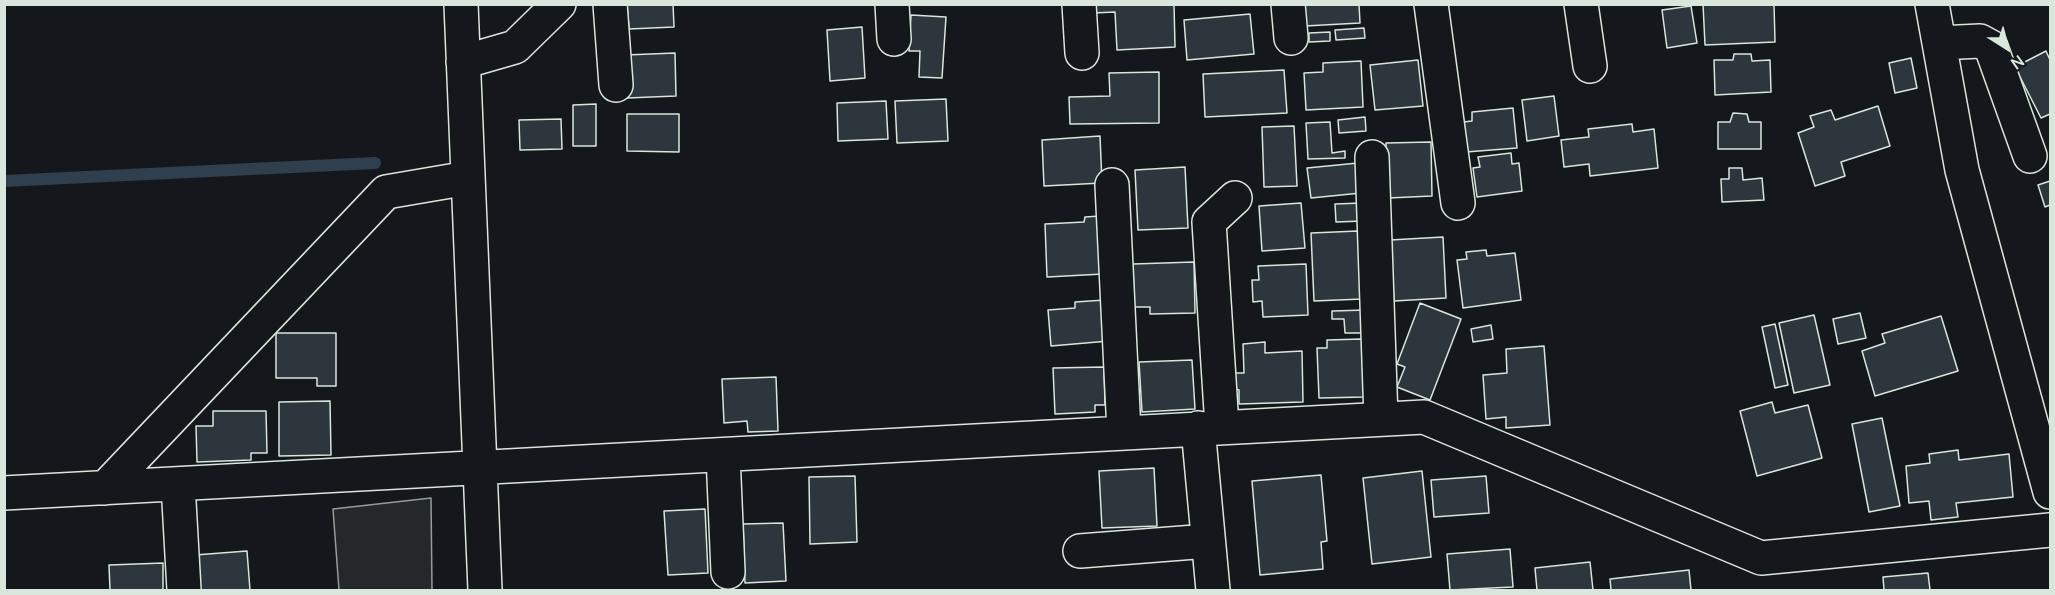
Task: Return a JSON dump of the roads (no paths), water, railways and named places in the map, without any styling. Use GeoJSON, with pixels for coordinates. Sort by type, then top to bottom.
{"type":"FeatureCollection","features":[{"type":"Feature","properties":{"kind":"street"},"geometry":{"type":"LineString","coordinates":[[461,4],[485,591]]}},
{"type":"Feature","properties":{"kind":"street"},"geometry":{"type":"LineString","coordinates":[[463,62],[515,47],[559,4]]}},
{"type":"Feature","properties":{"kind":"street"},"geometry":{"type":"LineString","coordinates":[[610,4],[616,85]]}},
{"type":"Feature","properties":{"kind":"street"},"geometry":{"type":"LineString","coordinates":[[892,4],[894,39]]}},
{"type":"Feature","properties":{"kind":"street"},"geometry":{"type":"LineString","coordinates":[[1079,4],[1082,53]]}},
{"type":"Feature","properties":{"kind":"street"},"geometry":{"type":"LineString","coordinates":[[1288,4],[1291,38]]}},
{"type":"Feature","properties":{"kind":"street"},"geometry":{"type":"LineString","coordinates":[[1431,4],[1458,203]]}},
{"type":"Feature","properties":{"kind":"street"},"geometry":{"type":"LineString","coordinates":[[1581,4],[1590,66]]}},
{"type":"Feature","properties":{"kind":"street"},"geometry":{"type":"LineString","coordinates":[[1932,4],[1962,170],[2049,474]]}},
{"type":"Feature","properties":{"kind":"street"},"geometry":{"type":"LineString","coordinates":[[1939,43],[1980,40],[1991,47],[2030,156]]}},
{"type":"Feature","properties":{"kind":"street"},"geometry":{"type":"LineString","coordinates":[[1372,157],[1381,419]]}},
{"type":"Feature","properties":{"kind":"street"},"geometry":{"type":"LineString","coordinates":[[105,488],[386,192],[468,178]]}},
{"type":"Feature","properties":{"kind":"street"},"geometry":{"type":"LineString","coordinates":[[1112,185],[1124,432]]}},
{"type":"Feature","properties":{"kind":"street"},"geometry":{"type":"LineString","coordinates":[[1213,591],[1208,541],[1209,222],[1235,198]]}},
{"type":"Feature","properties":{"kind":"street"},"geometry":{"type":"LineString","coordinates":[[4,493],[1424,417],[1761,558],[2050,530]]}},
{"type":"Feature","properties":{"kind":"street"},"geometry":{"type":"LineString","coordinates":[[723,455],[728,572]]}},
{"type":"Feature","properties":{"kind":"street"},"geometry":{"type":"LineString","coordinates":[[178,484],[184,591]]}},
{"type":"Feature","properties":{"kind":"street"},"geometry":{"type":"LineString","coordinates":[[1080,551],[1208,541]]}},
{"type":"Feature","properties":{"kind":"waterway"},"geometry":{"type":"LineString","coordinates":[[4,181],[375,163]]}}]}
